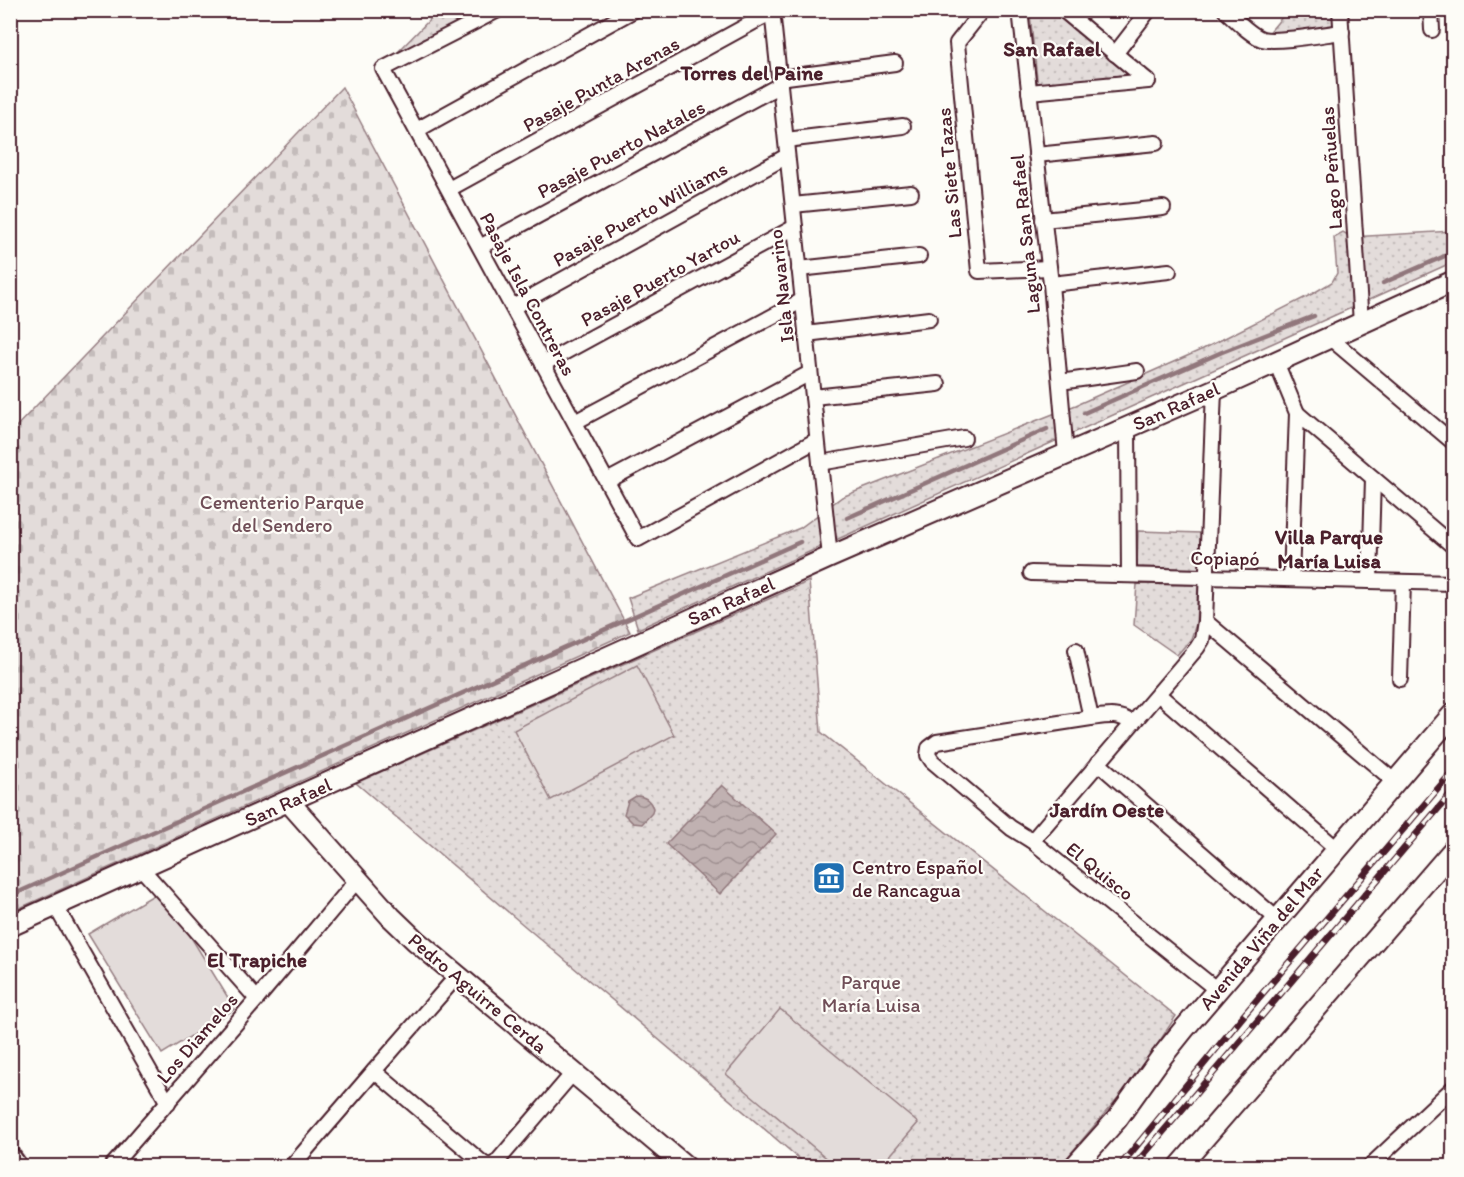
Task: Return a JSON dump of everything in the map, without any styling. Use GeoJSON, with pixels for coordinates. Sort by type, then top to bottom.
{"type":"FeatureCollection","features":[{"type":"Feature","properties":{"kind":"main road"},"geometry":{"type":"LineString","coordinates":[[10,1159],[15,1167]]}},
{"type":"Feature","properties":{"kind":"street","name":"Pasaje Isla Contreras"},"geometry":{"type":"LineString","coordinates":[[498,10],[383,69],[638,539],[817,440]]}},
{"type":"Feature","properties":{"kind":"street"},"geometry":{"type":"LineString","coordinates":[[417,130],[634,10]]}},
{"type":"Feature","properties":{"kind":"street","name":"Las Siete Tazas"},"geometry":{"type":"LineString","coordinates":[[983,10],[957,43],[978,271],[1049,268]]}},
{"type":"Feature","properties":{"kind":"street","name":"Laguna San Rafael"},"geometry":{"type":"LineString","coordinates":[[1020,10],[1051,284],[1066,454]]}},
{"type":"Feature","properties":{"kind":"street"},"geometry":{"type":"LineString","coordinates":[[1115,54],[1149,10]]}},
{"type":"Feature","properties":{"kind":"street","name":"Lago Peñuelas"},"geometry":{"type":"LineString","coordinates":[[1340,10],[1361,323]]}},
{"type":"Feature","properties":{"kind":"street"},"geometry":{"type":"LineString","coordinates":[[1431,10],[1432,30]]}},
{"type":"Feature","properties":{"kind":"street","name":"Isla Navarino"},"geometry":{"type":"LineString","coordinates":[[772,11],[830,557]]}},
{"type":"Feature","properties":{"kind":"street","name":"Pasaje Punta Arenas"},"geometry":{"type":"LineString","coordinates":[[449,189],[772,11]]}},
{"type":"Feature","properties":{"kind":"street"},"geometry":{"type":"LineString","coordinates":[[1029,92],[1149,81],[1065,11]]}},
{"type":"Feature","properties":{"kind":"street"},"geometry":{"type":"LineString","coordinates":[[1228,12],[1253,34],[1263,39],[1342,32]]}},
{"type":"Feature","properties":{"kind":"street"},"geometry":{"type":"LineString","coordinates":[[780,81],[895,63]]}},
{"type":"Feature","properties":{"kind":"street","name":"Pasaje Puerto Natales"},"geometry":{"type":"LineString","coordinates":[[480,247],[780,81]]}},
{"type":"Feature","properties":{"kind":"street"},"geometry":{"type":"LineString","coordinates":[[786,140],[903,126]]}},
{"type":"Feature","properties":{"kind":"street"},"geometry":{"type":"LineString","coordinates":[[1036,155],[1156,143]]}},
{"type":"Feature","properties":{"kind":"street","name":"Pasaje Puerto Williams"},"geometry":{"type":"LineString","coordinates":[[513,307],[787,156]]}},
{"type":"Feature","properties":{"kind":"street"},"geometry":{"type":"LineString","coordinates":[[793,205],[911,193]]}},
{"type":"Feature","properties":{"kind":"street"},"geometry":{"type":"LineString","coordinates":[[1043,220],[1163,208]]}},
{"type":"Feature","properties":{"kind":"street","name":"Pasaje Puerto Yartou"},"geometry":{"type":"LineString","coordinates":[[543,364],[795,227]]}},
{"type":"Feature","properties":{"kind":"street"},"geometry":{"type":"LineString","coordinates":[[799,269],[919,256]]}},
{"type":"Feature","properties":{"kind":"street"},"geometry":{"type":"LineString","coordinates":[[1051,284],[1169,271]]}},
{"type":"Feature","properties":{"kind":"street","name":"San Rafael"},"geometry":{"type":"LineString","coordinates":[[10,926],[830,557],[1214,390],[1454,281]]}},
{"type":"Feature","properties":{"kind":"street"},"geometry":{"type":"LineString","coordinates":[[575,422],[802,300]]}},
{"type":"Feature","properties":{"kind":"street"},"geometry":{"type":"LineString","coordinates":[[806,334],[929,320]]}},
{"type":"Feature","properties":{"kind":"street"},"geometry":{"type":"LineString","coordinates":[[1330,338],[1454,443]]}},
{"type":"Feature","properties":{"kind":"street"},"geometry":{"type":"LineString","coordinates":[[1276,362],[1297,413],[1291,579]]}},
{"type":"Feature","properties":{"kind":"street"},"geometry":{"type":"LineString","coordinates":[[1060,382],[1137,371]]}},
{"type":"Feature","properties":{"kind":"street"},"geometry":{"type":"LineString","coordinates":[[607,481],[810,374]]}},
{"type":"Feature","properties":{"kind":"street"},"geometry":{"type":"LineString","coordinates":[[813,397],[938,384]]}},
{"type":"Feature","properties":{"kind":"street"},"geometry":{"type":"LineString","coordinates":[[1032,841],[1202,640],[1205,621],[1214,390]]}},
{"type":"Feature","properties":{"kind":"street"},"geometry":{"type":"LineString","coordinates":[[1297,413],[1454,547]]}},
{"type":"Feature","properties":{"kind":"street"},"geometry":{"type":"LineString","coordinates":[[1128,427],[1129,575]]}},
{"type":"Feature","properties":{"kind":"street"},"geometry":{"type":"LineString","coordinates":[[820,463],[964,438]]}},
{"type":"Feature","properties":{"kind":"street"},"geometry":{"type":"LineString","coordinates":[[1371,581],[1373,478]]}},
{"type":"Feature","properties":{"kind":"street","name":"Copiapó"},"geometry":{"type":"LineString","coordinates":[[1031,573],[1454,583]]}},
{"type":"Feature","properties":{"kind":"street"},"geometry":{"type":"LineString","coordinates":[[1400,679],[1403,582]]}},
{"type":"Feature","properties":{"kind":"street"},"geometry":{"type":"LineString","coordinates":[[1205,621],[1394,782]]}},
{"type":"Feature","properties":{"kind":"street"},"geometry":{"type":"LineString","coordinates":[[1076,650],[1091,718],[1111,715],[1127,719],[1132,723]]}},
{"type":"Feature","properties":{"kind":"street"},"geometry":{"type":"LineString","coordinates":[[1158,694],[1337,849]]}},
{"type":"Feature","properties":{"kind":"street","name":"Avenida Viña del Mar"},"geometry":{"type":"LineString","coordinates":[[1075,1167],[1117,1119],[1160,1059],[1217,990],[1454,713]]}},
{"type":"Feature","properties":{"kind":"street","name":"El Quisco"},"geometry":{"type":"LineString","coordinates":[[1091,718],[937,742],[931,746],[928,755],[932,761],[1016,832],[1032,841],[1217,990]]}},
{"type":"Feature","properties":{"kind":"street"},"geometry":{"type":"LineString","coordinates":[[1098,763],[1277,919]]}},
{"type":"Feature","properties":{"kind":"street","name":"Pedro Aguirre Cerda"},"geometry":{"type":"LineString","coordinates":[[289,802],[402,928],[682,1166]]}},
{"type":"Feature","properties":{"kind":"street"},"geometry":{"type":"LineString","coordinates":[[1180,1167],[1454,849]]}},
{"type":"Feature","properties":{"kind":"street"},"geometry":{"type":"LineString","coordinates":[[141,867],[257,999]]}},
{"type":"Feature","properties":{"kind":"street","name":"Los Diamelos"},"geometry":{"type":"LineString","coordinates":[[112,1167],[358,879]]}},
{"type":"Feature","properties":{"kind":"street"},"geometry":{"type":"LineString","coordinates":[[56,906],[168,1103]]}},
{"type":"Feature","properties":{"kind":"street"},"geometry":{"type":"LineString","coordinates":[[292,1167],[457,976]]}},
{"type":"Feature","properties":{"kind":"street"},"geometry":{"type":"LineString","coordinates":[[374,1071],[484,1164],[490,1166],[496,1163],[573,1073]]}},
{"type":"Feature","properties":{"kind":"street"},"geometry":{"type":"LineString","coordinates":[[1370,1167],[1454,1087]]}},
{"type":"Feature","properties":{"kind":"green space"},"geometry":{"type":"Polygon","coordinates":[[[438,11],[483,11],[395,55],[438,11]]]}},
{"type":"Feature","properties":{"kind":"green space"},"geometry":{"type":"Polygon","coordinates":[[[1031,11],[1058,11],[1129,71],[1130,76],[1127,79],[1038,88],[1031,11]]]}},
{"type":"Feature","properties":{"kind":"green space"},"geometry":{"type":"Polygon","coordinates":[[[1287,11],[1336,11],[1337,29],[1268,34],[1287,11]]]}},
{"type":"Feature","properties":{"kind":"green space","name":"Cementerio Parque del Sendero"},"geometry":{"type":"Polygon","coordinates":[[[342,87],[630,632],[11,912],[11,432],[342,87]]]}},
{"type":"Feature","properties":{"kind":"green space"},"geometry":{"type":"Polygon","coordinates":[[[1453,231],[1453,262],[638,629],[628,598],[800,528],[842,497],[1076,405],[1203,349],[1312,294],[1332,282],[1337,273],[1334,237],[1343,232],[1351,237],[1453,231]]]}},
{"type":"Feature","properties":{"kind":"green space"},"geometry":{"type":"Polygon","coordinates":[[[1138,531],[1201,533],[1200,569],[1137,567],[1138,531]]]}},
{"type":"Feature","properties":{"kind":"green space","name":"Parque María Luisa"},"geometry":{"type":"Polygon","coordinates":[[[809,581],[821,732],[1176,1016],[1139,1073],[1060,1166],[808,1166],[356,783],[809,581]]]}},
{"type":"Feature","properties":{"kind":"green space"},"geometry":{"type":"Polygon","coordinates":[[[1137,584],[1198,585],[1196,624],[1191,639],[1177,655],[1134,625],[1137,584]]]}},
{"type":"Feature","properties":{"kind":"green space"},"geometry":{"type":"Polygon","coordinates":[[[637,665],[674,735],[551,800],[514,730],[637,665]]]}},
{"type":"Feature","properties":{"kind":"green space"},"geometry":{"type":"Polygon","coordinates":[[[162,890],[235,1009],[162,1054],[88,934],[162,890]]]}},
{"type":"Feature","properties":{"kind":"green space"},"geometry":{"type":"Polygon","coordinates":[[[780,1009],[918,1123],[881,1166],[836,1166],[726,1074],[780,1009]]]}},
{"type":"Feature","properties":{"kind":"water"},"geometry":{"type":"Polygon","coordinates":[[[722,785],[776,834],[720,894],[666,844],[722,785]]]}},
{"type":"Feature","properties":{"kind":"water"},"geometry":{"type":"Polygon","coordinates":[[[636,796],[647,799],[653,808],[652,813],[642,824],[633,823],[624,814],[628,801],[636,796]]]}},
{"type":"Feature","properties":{"kind":"waterway"},"geometry":{"type":"LineString","coordinates":[[1383,283],[1454,252]]}},
{"type":"Feature","properties":{"kind":"waterway"},"geometry":{"type":"LineString","coordinates":[[1084,413],[1222,352],[1314,316]]}},
{"type":"Feature","properties":{"kind":"waterway"},"geometry":{"type":"LineString","coordinates":[[847,518],[1047,429]]}},
{"type":"Feature","properties":{"kind":"waterway"},"geometry":{"type":"LineString","coordinates":[[10,896],[800,542]]}},
{"type":"Feature","properties":{"kind":"railway"},"geometry":{"type":"LineString","coordinates":[[1120,1166],[1244,1015],[1454,770]]}},
{"type":"Feature","properties":{"kind":"railway"},"geometry":{"type":"LineString","coordinates":[[1134,1166],[1454,790]]}},
{"type":"Feature","properties":{"kind":"place","name":"Centro Español de Rancagua"},"geometry":{"type":"Point","coordinates":[829,878]}},
{"type":"Feature","properties":{"kind":"district","name":"San Rafael"},"geometry":{"type":"Point","coordinates":[1052,48]}},
{"type":"Feature","properties":{"kind":"district","name":"Torres del Paine"},"geometry":{"type":"Point","coordinates":[752,72]}},
{"type":"Feature","properties":{"kind":"district","name":"Villa Parque María Luisa"},"geometry":{"type":"Point","coordinates":[1329,548]}},
{"type":"Feature","properties":{"kind":"district","name":"Jardín Oeste"},"geometry":{"type":"Point","coordinates":[1107,809]}},
{"type":"Feature","properties":{"kind":"district","name":"El Trapiche"},"geometry":{"type":"Point","coordinates":[257,959]}}]}
